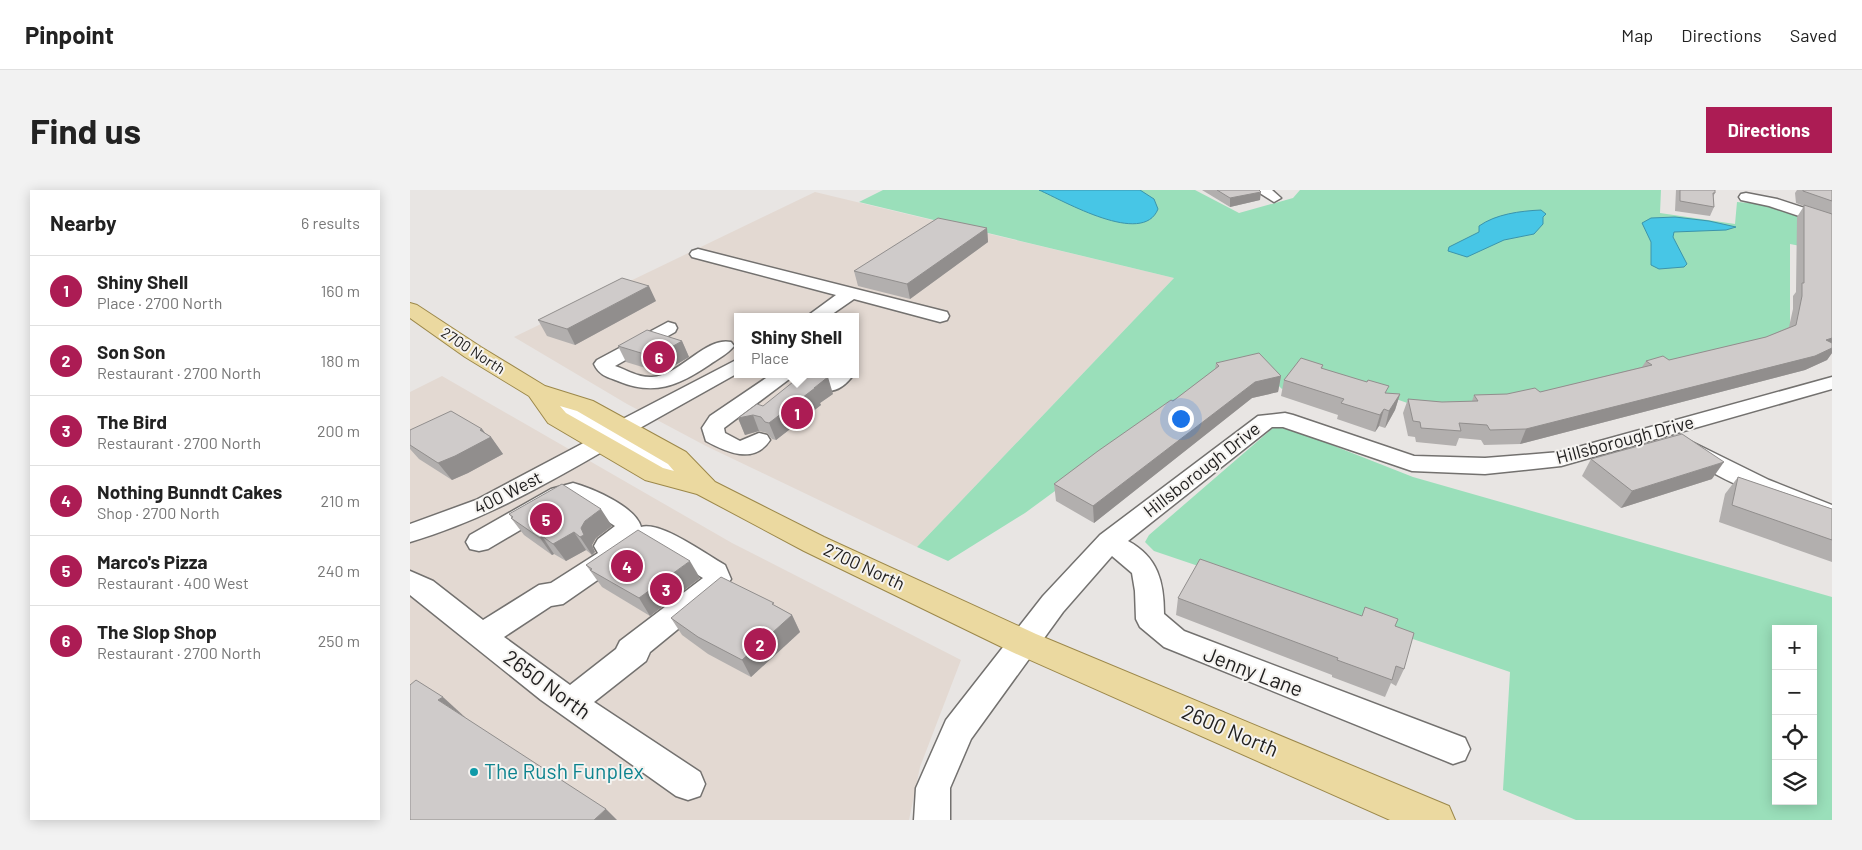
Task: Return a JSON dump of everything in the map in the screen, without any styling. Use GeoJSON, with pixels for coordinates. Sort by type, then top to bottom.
{"type":"FeatureCollection","features":[{"type":"Feature","properties":{"kind":"main road","name":"2700 North"},"geometry":{"type":"LineString","coordinates":[[410,309],[473,352],[537,391],[585,406],[677,458],[706,488]]}},
{"type":"Feature","properties":{"kind":"main road","name":"2700 North"},"geometry":{"type":"LineString","coordinates":[[537,391],[557,418],[654,474],[706,488],[814,544],[1024,643]]}},
{"type":"Feature","properties":{"kind":"main road","name":"2600 North"},"geometry":{"type":"LineString","coordinates":[[1024,643],[1435,820]]}},
{"type":"Feature","properties":{"kind":"street"},"geometry":{"type":"LineString","coordinates":[[1262,190],[1274,198]]}},
{"type":"Feature","properties":{"kind":"street"},"geometry":{"type":"LineString","coordinates":[[1746,197],[1772,202],[1832,222]]}},
{"type":"Feature","properties":{"kind":"street"},"geometry":{"type":"LineString","coordinates":[[698,254],[940,316]]}},
{"type":"Feature","properties":{"kind":"street"},"geometry":{"type":"LineString","coordinates":[[821,313],[851,293]]}},
{"type":"Feature","properties":{"kind":"street"},"geometry":{"type":"LineString","coordinates":[[668,328],[614,357],[604,364],[607,370],[644,384],[657,383],[670,379],[724,346]]}},
{"type":"Feature","properties":{"kind":"street"},"geometry":{"type":"LineString","coordinates":[[623,428],[734,367]]}},
{"type":"Feature","properties":{"kind":"street"},"geometry":{"type":"LineString","coordinates":[[759,440],[750,447],[736,448],[714,436],[713,428],[718,421],[780,378]]}},
{"type":"Feature","properties":{"kind":"street","name":"Hillsborough Drive"},"geometry":{"type":"LineString","coordinates":[[932,820],[933,788],[958,730],[1053,604],[1109,542],[1266,420],[1285,420],[1412,463],[1485,466],[1561,459],[1832,383]]}},
{"type":"Feature","properties":{"kind":"street"},"geometry":{"type":"LineString","coordinates":[[1665,431],[1716,464],[1754,483],[1832,514]]}},
{"type":"Feature","properties":{"kind":"street","name":"400 West"},"geometry":{"type":"LineString","coordinates":[[410,532],[458,517],[496,501],[601,443]]}},
{"type":"Feature","properties":{"kind":"street"},"geometry":{"type":"LineString","coordinates":[[479,542],[560,495],[572,491],[581,493],[627,522],[629,529],[622,536],[548,592]]}},
{"type":"Feature","properties":{"kind":"street"},"geometry":{"type":"LineString","coordinates":[[482,636],[548,592],[646,535],[655,537],[715,572],[718,579],[712,586],[570,703]]}},
{"type":"Feature","properties":{"kind":"street","name":"Jenny Lane"},"geometry":{"type":"LineString","coordinates":[[1109,542],[1131,554],[1143,566],[1150,585],[1150,619],[1174,639],[1453,749]]}},
{"type":"Feature","properties":{"kind":"street","name":"2650 North"},"geometry":{"type":"LineString","coordinates":[[410,581],[423,588],[570,703],[688,784]]}},
{"type":"Feature","properties":{"kind":"shaded area"},"geometry":{"type":"Polygon","coordinates":[[[815,192],[1174,278],[917,547],[706,446],[627,404],[514,337],[815,192]]]}},
{"type":"Feature","properties":{"kind":"shaded area"},"geometry":{"type":"Polygon","coordinates":[[[442,376],[732,543],[961,660],[920,767],[909,820],[410,820],[410,392],[442,376]]]}},
{"type":"Feature","properties":{"kind":"green space"},"geometry":{"type":"Polygon","coordinates":[[[883,190],[1195,190],[1239,213],[1293,198],[1300,190],[1661,190],[1660,213],[1735,224],[1737,202],[1774,205],[1816,220],[1832,252],[1790,244],[1790,333],[1523,413],[1425,409],[1317,372],[1282,389],[1256,364],[1216,373],[1025,513],[948,561],[917,547],[1174,278],[859,202],[883,190]]]}},
{"type":"Feature","properties":{"kind":"green space"},"geometry":{"type":"Polygon","coordinates":[[[1274,427],[1286,427],[1413,477],[1832,597],[1832,820],[1576,820],[1503,790],[1510,672],[1154,551],[1145,542],[1149,535],[1274,427]]]}},
{"type":"Feature","properties":{"kind":"water"},"geometry":{"type":"Polygon","coordinates":[[[1039,190],[1140,190],[1154,199],[1158,209],[1150,220],[1137,224],[1120,223],[1084,211],[1039,190]]]}},
{"type":"Feature","properties":{"kind":"water"},"geometry":{"type":"Polygon","coordinates":[[[1541,210],[1546,214],[1543,217],[1543,224],[1534,234],[1504,240],[1467,257],[1448,251],[1449,247],[1479,232],[1479,226],[1486,222],[1517,212],[1541,210]]]}},
{"type":"Feature","properties":{"kind":"water"},"geometry":{"type":"Polygon","coordinates":[[[1675,217],[1709,221],[1736,227],[1726,230],[1674,232],[1673,237],[1687,264],[1684,267],[1659,269],[1651,265],[1651,242],[1642,223],[1651,218],[1675,217]]]}},
{"type":"Feature","properties":{"kind":"building"},"geometry":{"type":"Polygon","coordinates":[[[1217,190],[1259,190],[1261,192],[1230,198],[1217,190]]]}},
{"type":"Feature","properties":{"kind":"building"},"geometry":{"type":"Polygon","coordinates":[[[1680,190],[1715,190],[1715,193],[1713,193],[1714,207],[1680,201],[1680,190]]]}},
{"type":"Feature","properties":{"kind":"building"},"geometry":{"type":"Polygon","coordinates":[[[1832,190],[1832,201],[1803,191],[1832,190]]]}},
{"type":"Feature","properties":{"kind":"building"},"geometry":{"type":"Polygon","coordinates":[[[1804,205],[1832,214],[1832,338],[1826,340],[1832,343],[1832,348],[1815,356],[1526,429],[1490,430],[1487,425],[1459,423],[1461,431],[1421,428],[1420,422],[1413,421],[1408,399],[1442,402],[1478,401],[1474,395],[1507,394],[1535,388],[1540,392],[1652,365],[1646,361],[1663,356],[1669,360],[1766,337],[1796,325],[1802,296],[1802,283],[1804,283],[1804,205]]]}},
{"type":"Feature","properties":{"kind":"building"},"geometry":{"type":"Polygon","coordinates":[[[938,218],[987,228],[907,284],[854,271],[938,218]]]}},
{"type":"Feature","properties":{"kind":"building"},"geometry":{"type":"Polygon","coordinates":[[[622,278],[649,286],[567,329],[538,320],[622,278]]]}},
{"type":"Feature","properties":{"kind":"building"},"geometry":{"type":"Polygon","coordinates":[[[647,330],[682,341],[654,357],[618,346],[647,330]]]}},
{"type":"Feature","properties":{"kind":"building"},"geometry":{"type":"Polygon","coordinates":[[[1259,353],[1281,376],[1255,382],[1093,506],[1054,484],[1171,400],[1173,401],[1219,366],[1216,363],[1259,353]]]}},
{"type":"Feature","properties":{"kind":"building"},"geometry":{"type":"Polygon","coordinates":[[[1301,358],[1323,365],[1321,368],[1367,382],[1368,380],[1389,386],[1385,393],[1400,394],[1389,411],[1384,409],[1380,415],[1341,403],[1344,399],[1284,380],[1301,358]]]}},
{"type":"Feature","properties":{"kind":"building"},"geometry":{"type":"Polygon","coordinates":[[[798,378],[827,378],[769,423],[765,422],[761,417],[753,415],[738,418],[757,404],[763,406],[798,378]]]}},
{"type":"Feature","properties":{"kind":"building"},"geometry":{"type":"Polygon","coordinates":[[[451,411],[482,429],[480,430],[491,437],[438,463],[410,445],[410,430],[451,411]]]}},
{"type":"Feature","properties":{"kind":"building"},"geometry":{"type":"Polygon","coordinates":[[[1682,434],[1724,462],[1632,491],[1591,459],[1682,434]]]}},
{"type":"Feature","properties":{"kind":"building"},"geometry":{"type":"Polygon","coordinates":[[[1738,477],[1832,509],[1832,540],[1732,505],[1738,477]]]}},
{"type":"Feature","properties":{"kind":"building"},"geometry":{"type":"Polygon","coordinates":[[[562,484],[601,509],[585,521],[581,528],[584,535],[580,537],[574,532],[553,544],[542,536],[540,538],[511,518],[513,517],[509,514],[562,484]]]}},
{"type":"Feature","properties":{"kind":"building"},"geometry":{"type":"Polygon","coordinates":[[[638,530],[690,561],[639,598],[590,570],[592,569],[586,565],[638,530]]]}},
{"type":"Feature","properties":{"kind":"building"},"geometry":{"type":"Polygon","coordinates":[[[1200,559],[1362,616],[1365,607],[1398,619],[1395,626],[1414,633],[1404,669],[1396,666],[1392,680],[1178,598],[1200,559]]]}},
{"type":"Feature","properties":{"kind":"building"},"geometry":{"type":"Polygon","coordinates":[[[721,577],[774,603],[772,604],[792,615],[742,660],[698,637],[671,618],[721,577]]]}},
{"type":"Feature","properties":{"kind":"building","name":"The Rush Funplex"},"geometry":{"type":"Polygon","coordinates":[[[416,680],[443,697],[438,700],[606,809],[594,820],[410,820],[410,685],[416,680]]]}},
{"type":"Feature","properties":{"kind":"place","name":"The Slop Shop"},"geometry":{"type":"Point","coordinates":[659,357]}},
{"type":"Feature","properties":{"kind":"place","name":"Shiny Shell"},"geometry":{"type":"Point","coordinates":[797,413]}},
{"type":"Feature","properties":{"kind":"place","name":"Marco's Pizza"},"geometry":{"type":"Point","coordinates":[546,519]}},
{"type":"Feature","properties":{"kind":"place","name":"Nothing Bunndt Cakes"},"geometry":{"type":"Point","coordinates":[627,566]}},
{"type":"Feature","properties":{"kind":"place","name":"The Bird"},"geometry":{"type":"Point","coordinates":[666,589]}},
{"type":"Feature","properties":{"kind":"place","name":"Son Son"},"geometry":{"type":"Point","coordinates":[760,644]}},
{"type":"Feature","properties":{"kind":"place","name":"The Rush Funplex"},"geometry":{"type":"Point","coordinates":[474,772]}}]}
